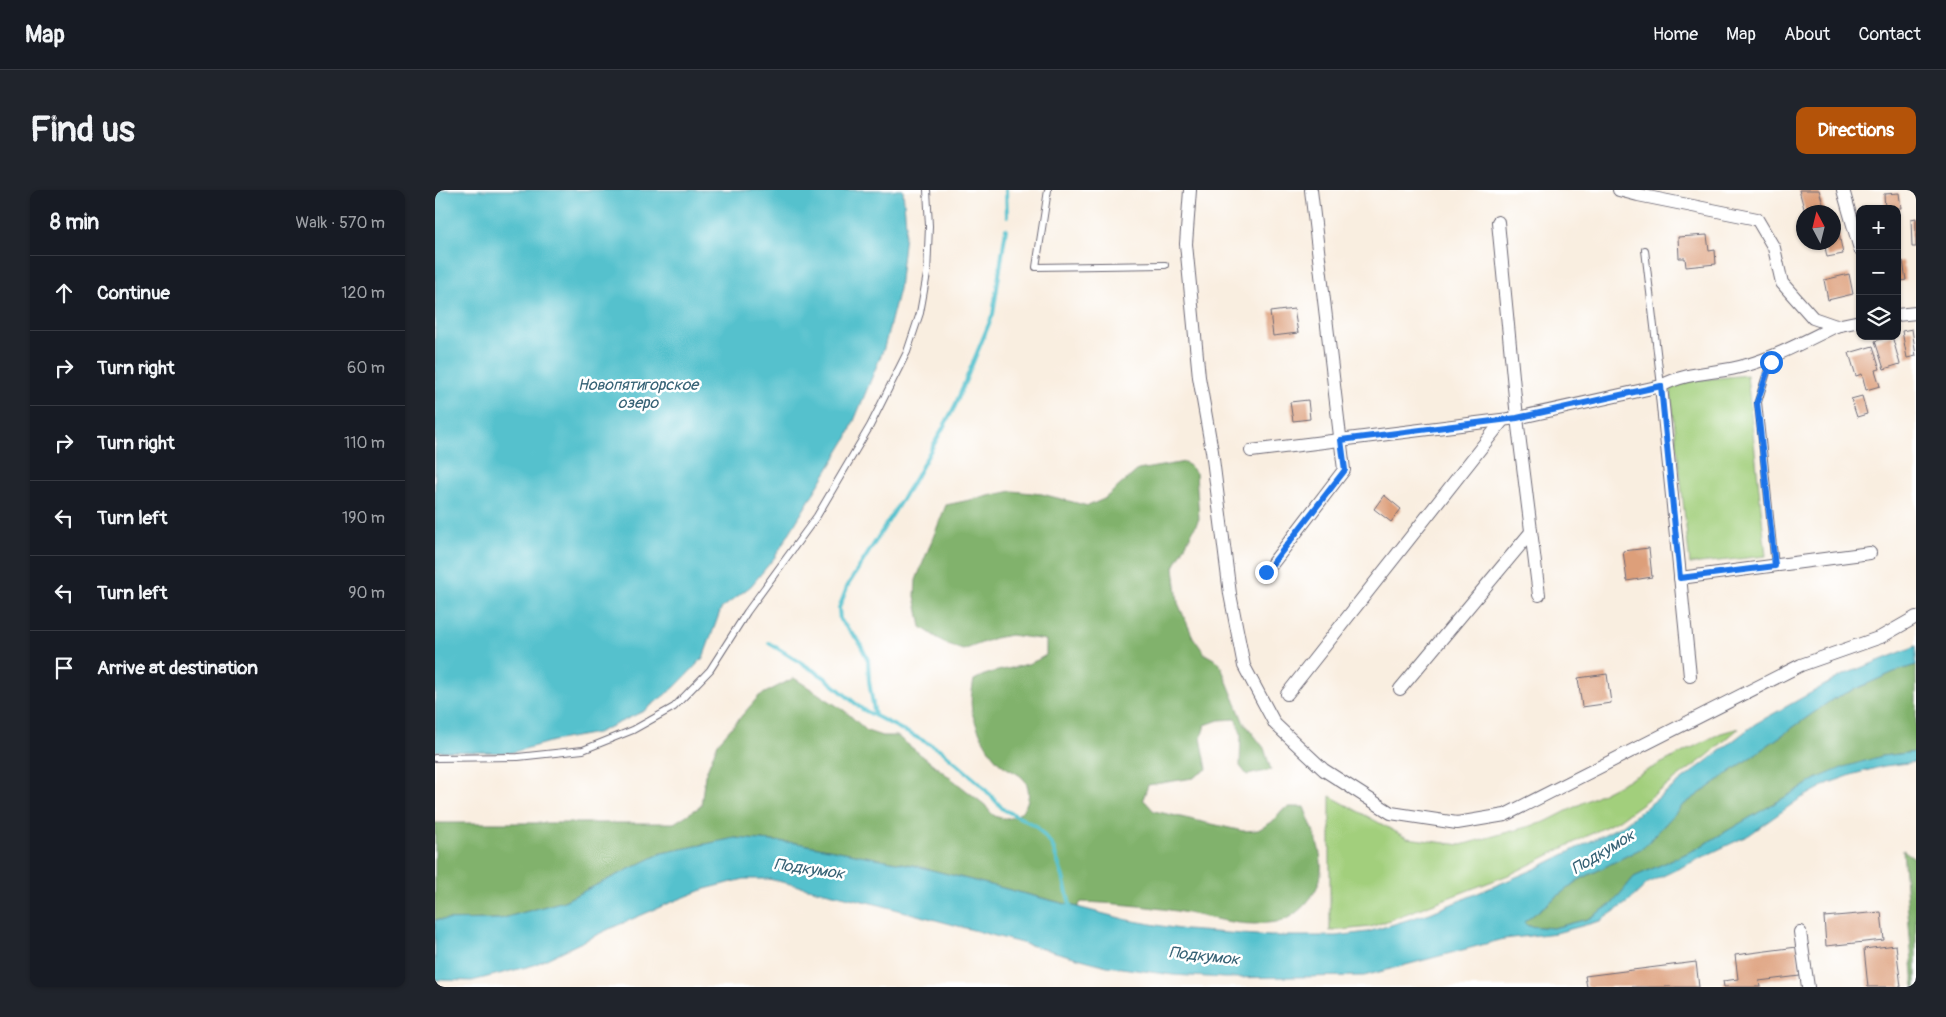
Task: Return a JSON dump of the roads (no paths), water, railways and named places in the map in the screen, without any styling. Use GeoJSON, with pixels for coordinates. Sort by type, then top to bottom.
{"type":"FeatureCollection","features":[{"type":"Feature","properties":{"kind":"street"},"geometry":{"type":"LineString","coordinates":[[1190,190],[1186,244],[1199,377],[1230,594],[1244,666],[1275,724],[1324,770],[1391,813],[1457,823],[1505,815],[1801,665],[1881,637],[1916,617]]}},
{"type":"Feature","properties":{"kind":"street"},"geometry":{"type":"LineString","coordinates":[[1266,572],[1345,470],[1311,190]]}},
{"type":"Feature","properties":{"kind":"street"},"geometry":{"type":"LineString","coordinates":[[1619,190],[1638,195],[1666,195],[1757,218],[1774,248],[1782,282],[1813,318],[1836,326]]}},
{"type":"Feature","properties":{"kind":"street"},"geometry":{"type":"LineString","coordinates":[[1843,190],[1856,235]]}},
{"type":"Feature","properties":{"kind":"street"},"geometry":{"type":"LineString","coordinates":[[1498,222],[1517,418],[1539,595]]}},
{"type":"Feature","properties":{"kind":"street"},"geometry":{"type":"LineString","coordinates":[[1901,315],[1916,313]]}},
{"type":"Feature","properties":{"kind":"street"},"geometry":{"type":"LineString","coordinates":[[1251,452],[1517,418],[1661,386],[1674,379],[1746,366],[1795,346],[1836,326],[1856,323]]}},
{"type":"Feature","properties":{"kind":"street"},"geometry":{"type":"LineString","coordinates":[[1661,386],[1690,676]]}},
{"type":"Feature","properties":{"kind":"street"},"geometry":{"type":"LineString","coordinates":[[1287,694],[1503,420]]}},
{"type":"Feature","properties":{"kind":"street"},"geometry":{"type":"LineString","coordinates":[[1400,689],[1531,532]]}},
{"type":"Feature","properties":{"kind":"street"},"geometry":{"type":"LineString","coordinates":[[1680,578],[1870,553]]}},
{"type":"Feature","properties":{"kind":"street"},"geometry":{"type":"LineString","coordinates":[[1800,932],[1808,987]]}},
{"type":"Feature","properties":{"kind":"lane"},"geometry":{"type":"LineString","coordinates":[[435,758],[518,757],[583,750],[633,730],[674,707],[709,670],[747,612],[817,516],[870,426],[907,352],[920,313],[927,274],[929,226],[927,190]]}},
{"type":"Feature","properties":{"kind":"lane"},"geometry":{"type":"LineString","coordinates":[[1048,190],[1036,267],[1165,265]]}},
{"type":"Feature","properties":{"kind":"lane"},"geometry":{"type":"LineString","coordinates":[[1645,250],[1661,386]]}},
{"type":"Feature","properties":{"kind":"lane"},"geometry":{"type":"LineString","coordinates":[[1771,362],[1757,402],[1775,566]]}},
{"type":"Feature","properties":{"kind":"water","name":"Новопятигорское озеро"},"geometry":{"type":"Polygon","coordinates":[[[435,190],[903,190],[906,225],[899,289],[884,348],[847,438],[775,557],[751,586],[721,609],[703,658],[675,687],[644,711],[597,733],[553,741],[510,753],[435,751],[435,190]]]}},
{"type":"Feature","properties":{"kind":"water","name":"Подкумок"},"geometry":{"type":"Polygon","coordinates":[[[1916,646],[1916,665],[1894,672],[1833,699],[1682,806],[1644,847],[1577,881],[1524,922],[1528,926],[1553,928],[1588,919],[1612,904],[1634,877],[1696,849],[1818,778],[1844,767],[1882,756],[1916,752],[1916,762],[1884,766],[1829,783],[1798,800],[1749,835],[1648,883],[1628,902],[1600,921],[1556,933],[1504,939],[1364,976],[1225,978],[1173,975],[1107,966],[880,905],[769,879],[744,879],[705,889],[672,902],[609,929],[534,965],[472,981],[435,980],[435,920],[500,919],[564,901],[662,853],[735,838],[797,843],[912,865],[1128,920],[1185,930],[1270,936],[1336,936],[1368,932],[1430,913],[1490,888],[1535,869],[1623,825],[1755,724],[1843,675],[1916,646]]]}},
{"type":"Feature","properties":{"kind":"waterway"},"geometry":{"type":"LineString","coordinates":[[1006,190],[1007,216]]}},
{"type":"Feature","properties":{"kind":"waterway"},"geometry":{"type":"LineString","coordinates":[[875,716],[869,681],[868,660],[858,640],[840,620],[839,608],[848,585],[916,477],[955,406],[993,314],[1006,229]]}},
{"type":"Feature","properties":{"kind":"waterway"},"geometry":{"type":"LineString","coordinates":[[769,643],[824,677],[862,709],[941,750],[980,784],[1003,809],[1036,826],[1052,845],[1071,909]]}}]}
